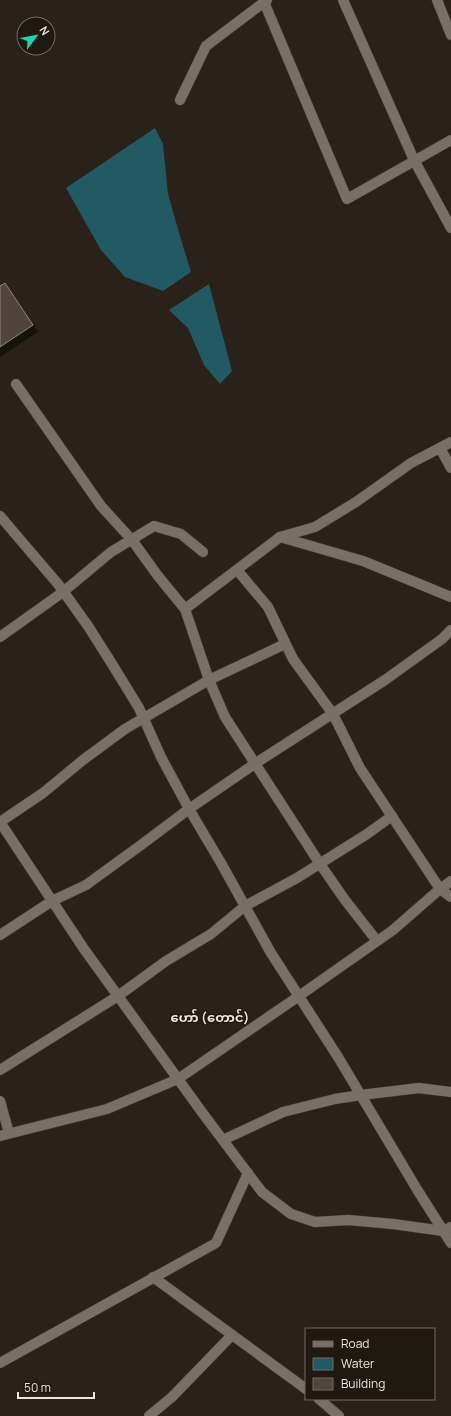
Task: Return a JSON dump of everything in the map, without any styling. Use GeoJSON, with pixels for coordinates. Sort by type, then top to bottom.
{"type":"FeatureCollection","features":[{"type":"Feature","properties":{"kind":"street"},"geometry":{"type":"LineString","coordinates":[[343,0],[414,160],[451,228]]}},
{"type":"Feature","properties":{"kind":"street"},"geometry":{"type":"LineString","coordinates":[[437,0],[451,36]]}},
{"type":"Feature","properties":{"kind":"street"},"geometry":{"type":"LineString","coordinates":[[180,100],[206,46],[266,1],[347,198],[451,140]]}},
{"type":"Feature","properties":{"kind":"street"},"geometry":{"type":"LineString","coordinates":[[16,384],[101,506],[132,540],[158,576],[185,609],[209,680],[225,717],[320,864],[345,900],[378,941]]}},
{"type":"Feature","properties":{"kind":"street"},"geometry":{"type":"LineString","coordinates":[[185,609],[280,537],[315,527],[356,502],[411,463],[451,442]]}},
{"type":"Feature","properties":{"kind":"street"},"geometry":{"type":"LineString","coordinates":[[440,448],[451,468]]}},
{"type":"Feature","properties":{"kind":"street"},"geometry":{"type":"LineString","coordinates":[[0,516],[63,592],[88,626],[139,708],[161,757],[189,809],[271,953],[447,1229],[451,1243]]}},
{"type":"Feature","properties":{"kind":"street"},"geometry":{"type":"LineString","coordinates":[[0,637],[63,592],[111,552],[154,526],[180,534],[203,552]]}},
{"type":"Feature","properties":{"kind":"street"},"geometry":{"type":"LineString","coordinates":[[280,537],[363,561],[451,598]]}},
{"type":"Feature","properties":{"kind":"street"},"geometry":{"type":"LineString","coordinates":[[237,570],[268,607],[293,659],[333,714],[360,768],[440,889],[451,897]]}},
{"type":"Feature","properties":{"kind":"street"},"geometry":{"type":"LineString","coordinates":[[0,935],[52,901],[86,885],[141,846],[189,809],[256,763],[385,680],[442,639],[451,630]]}},
{"type":"Feature","properties":{"kind":"street"},"geometry":{"type":"LineString","coordinates":[[285,644],[209,680],[125,729],[83,760],[43,793],[0,822],[84,949],[262,1192],[291,1214],[315,1222],[348,1220],[447,1229]]}},
{"type":"Feature","properties":{"kind":"street"},"geometry":{"type":"LineString","coordinates":[[0,1070],[118,996],[166,961],[211,934],[245,906],[320,864],[392,816]]}},
{"type":"Feature","properties":{"kind":"street"},"geometry":{"type":"LineString","coordinates":[[0,1101],[4,1135],[108,1109],[178,1079],[394,930],[451,881]]}},
{"type":"Feature","properties":{"kind":"street"},"geometry":{"type":"LineString","coordinates":[[223,1140],[283,1112],[335,1099],[419,1088],[451,1092]]}},
{"type":"Feature","properties":{"kind":"street"},"geometry":{"type":"LineString","coordinates":[[0,1363],[216,1242],[248,1173]]}},
{"type":"Feature","properties":{"kind":"street"},"geometry":{"type":"LineString","coordinates":[[153,1278],[305,1388]]}},
{"type":"Feature","properties":{"kind":"street"},"geometry":{"type":"LineString","coordinates":[[149,1416],[172,1397],[232,1335]]}},
{"type":"Feature","properties":{"kind":"street"},"geometry":{"type":"LineString","coordinates":[[319,1400],[339,1416]]}},
{"type":"Feature","properties":{"kind":"water"},"geometry":{"type":"Polygon","coordinates":[[[155,128],[163,144],[168,194],[191,272],[163,291],[125,277],[101,250],[66,188],[155,128]]]}},
{"type":"Feature","properties":{"kind":"water"},"geometry":{"type":"Polygon","coordinates":[[[209,284],[232,371],[220,384],[204,365],[188,328],[169,310],[209,284]]]}},
{"type":"Feature","properties":{"kind":"building"},"geometry":{"type":"Polygon","coordinates":[[[5,283],[33,325],[0,347],[0,286],[5,283]]]}},
{"type":"Feature","properties":{"kind":"district","name":"ဟော် (တောင်)"},"geometry":{"type":"Point","coordinates":[210,1017]}}]}
